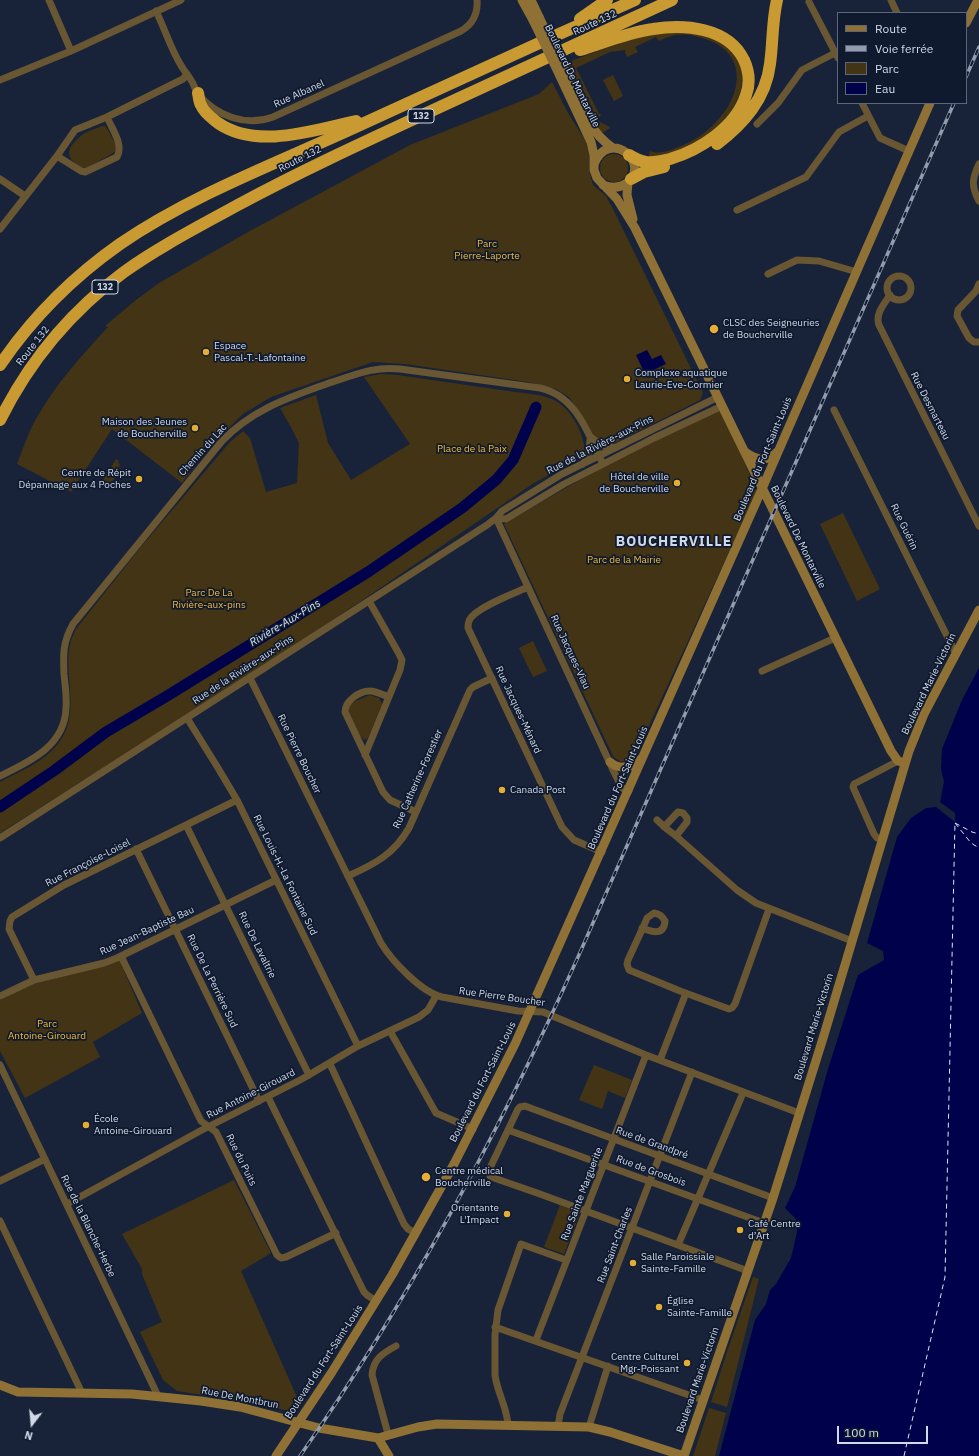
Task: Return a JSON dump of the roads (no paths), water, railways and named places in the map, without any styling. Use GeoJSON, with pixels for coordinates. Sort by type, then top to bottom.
{"type":"FeatureCollection","features":[{"type":"Feature","properties":{"kind":"highway"},"geometry":{"type":"LineString","coordinates":[[560,34],[607,0]]}},
{"type":"Feature","properties":{"kind":"highway","name":"Route 132"},"geometry":{"type":"LineString","coordinates":[[0,365],[25,331],[55,298],[88,269],[123,242],[163,218],[223,187],[635,0]]}},
{"type":"Feature","properties":{"kind":"highway","name":"Route 132"},"geometry":{"type":"LineString","coordinates":[[0,420],[38,357],[58,333],[95,296],[144,258],[223,213],[333,156],[672,0]]}},
{"type":"Feature","properties":{"kind":"highway"},"geometry":{"type":"LineString","coordinates":[[629,181],[644,172],[679,163],[698,155],[726,136],[746,118],[759,99],[768,79],[777,0]]}},
{"type":"Feature","properties":{"kind":"highway"},"geometry":{"type":"LineString","coordinates":[[537,63],[644,30],[665,27],[683,27],[705,30],[719,36],[733,45],[746,63],[748,86],[743,103],[725,126],[703,145],[677,157],[648,162],[641,161],[629,155]]}},
{"type":"Feature","properties":{"kind":"highway"},"geometry":{"type":"LineString","coordinates":[[198,93],[201,105],[212,118],[233,131],[252,135],[273,136],[293,134],[375,118]]}},
{"type":"Feature","properties":{"kind":"street"},"geometry":{"type":"LineString","coordinates":[[49,0],[71,51]]}},
{"type":"Feature","properties":{"kind":"street"},"geometry":{"type":"LineString","coordinates":[[0,80],[71,51],[181,0]]}},
{"type":"Feature","properties":{"kind":"street","name":"Rue Albanel"},"geometry":{"type":"LineString","coordinates":[[156,11],[179,62],[198,93],[215,109],[234,119],[254,121],[273,117],[461,31],[469,25],[474,17],[477,0]]}},
{"type":"Feature","properties":{"kind":"street","name":"Boulevard De Montarville"},"geometry":{"type":"LineString","coordinates":[[522,0],[536,19],[563,75],[590,125],[599,137],[613,148],[620,149],[629,155],[634,165],[629,181],[628,198],[636,228]]}},
{"type":"Feature","properties":{"kind":"street","name":"Boulevard De Montarville"},"geometry":{"type":"LineString","coordinates":[[531,0],[536,19]]}},
{"type":"Feature","properties":{"kind":"street"},"geometry":{"type":"LineString","coordinates":[[891,0],[897,12]]}},
{"type":"Feature","properties":{"kind":"street"},"geometry":{"type":"LineString","coordinates":[[967,21],[978,0]]}},
{"type":"Feature","properties":{"kind":"street"},"geometry":{"type":"LineString","coordinates":[[757,124],[778,103],[802,70],[837,55],[809,2]]}},
{"type":"Feature","properties":{"kind":"street"},"geometry":{"type":"LineString","coordinates":[[0,229],[57,156],[75,130],[107,117],[183,79],[187,74]]}},
{"type":"Feature","properties":{"kind":"street","name":"Boulevard De Montarville"},"geometry":{"type":"LineString","coordinates":[[563,75],[591,142],[595,176],[618,199],[636,228],[890,751],[902,762]]}},
{"type":"Feature","properties":{"kind":"street"},"geometry":{"type":"LineString","coordinates":[[862,104],[880,138],[909,151]]}},
{"type":"Feature","properties":{"kind":"street","name":"Boulevard du Fort-Saint-Louis"},"geometry":{"type":"LineString","coordinates":[[276,1456],[376,1302],[416,1233],[473,1129],[531,1011],[780,449],[812,372],[845,300],[930,104]]}},
{"type":"Feature","properties":{"kind":"street"},"geometry":{"type":"LineString","coordinates":[[737,210],[806,177],[839,132],[868,116]]}},
{"type":"Feature","properties":{"kind":"street"},"geometry":{"type":"LineString","coordinates":[[57,156],[85,172],[117,157],[120,153],[120,146],[107,117]]}},
{"type":"Feature","properties":{"kind":"street"},"geometry":{"type":"LineString","coordinates":[[594,164],[602,152],[613,148]]}},
{"type":"Feature","properties":{"kind":"street"},"geometry":{"type":"LineString","coordinates":[[979,164],[973,176],[973,183],[975,194],[979,201]]}},
{"type":"Feature","properties":{"kind":"street"},"geometry":{"type":"LineString","coordinates":[[0,179],[25,196]]}},
{"type":"Feature","properties":{"kind":"street"},"geometry":{"type":"LineString","coordinates":[[602,184],[608,187],[617,187],[629,181]]}},
{"type":"Feature","properties":{"kind":"street"},"geometry":{"type":"LineString","coordinates":[[768,274],[797,260],[820,261],[856,272]]}},
{"type":"Feature","properties":{"kind":"street"},"geometry":{"type":"LineString","coordinates":[[979,284],[976,291],[958,310],[957,316],[969,338],[974,342],[979,342]]}},
{"type":"Feature","properties":{"kind":"street","name":"Rue Desmarteau"},"geometry":{"type":"LineString","coordinates":[[890,295],[878,314],[877,320],[979,526]]}},
{"type":"Feature","properties":{"kind":"street","name":"Chemin du Lac"},"geometry":{"type":"LineString","coordinates":[[0,776],[36,758],[50,746],[60,732],[66,709],[63,650],[67,636],[73,624],[222,441],[243,422],[264,409],[291,396],[375,368],[387,368],[546,390],[557,395],[572,406],[580,418],[603,464]]}},
{"type":"Feature","properties":{"kind":"street","name":"Rue de la Rivière-aux-Pins"},"geometry":{"type":"LineString","coordinates":[[0,838],[369,601],[496,518],[505,508],[556,478],[718,397]]}},
{"type":"Feature","properties":{"kind":"street","name":"Rue de la Rivière-aux-Pins"},"geometry":{"type":"LineString","coordinates":[[496,518],[506,519],[558,488],[603,464],[722,406]]}},
{"type":"Feature","properties":{"kind":"street","name":"Rue Guérin"},"geometry":{"type":"LineString","coordinates":[[834,410],[956,654]]}},
{"type":"Feature","properties":{"kind":"street"},"geometry":{"type":"LineString","coordinates":[[583,464],[590,448],[589,435]]}},
{"type":"Feature","properties":{"kind":"street","name":"Chemin du Lac"},"geometry":{"type":"LineString","coordinates":[[589,435],[600,445],[613,447],[620,446]]}},
{"type":"Feature","properties":{"kind":"street"},"geometry":{"type":"LineString","coordinates":[[744,451],[753,457],[763,460],[771,457],[780,449]]}},
{"type":"Feature","properties":{"kind":"street","name":"Rue Jacques-Viau"},"geometry":{"type":"LineString","coordinates":[[496,518],[622,788],[629,791]]}},
{"type":"Feature","properties":{"kind":"street","name":"Rue Jacques-Ménard"},"geometry":{"type":"LineString","coordinates":[[528,587],[494,602],[474,615],[470,618],[468,628],[562,827],[574,840],[602,852]]}},
{"type":"Feature","properties":{"kind":"street"},"geometry":{"type":"LineString","coordinates":[[366,755],[400,670],[402,660],[369,601]]}},
{"type":"Feature","properties":{"kind":"street","name":"Boulevard Marie-Victorin"},"geometry":{"type":"LineString","coordinates":[[684,1456],[748,1271],[799,1113],[883,840],[902,762],[923,716],[979,610]]}},
{"type":"Feature","properties":{"kind":"street"},"geometry":{"type":"LineString","coordinates":[[762,671],[835,638]]}},
{"type":"Feature","properties":{"kind":"street","name":"Rue Pierre Boucher"},"geometry":{"type":"LineString","coordinates":[[250,678],[386,951],[398,966],[436,996],[518,1011],[543,1012],[646,1055],[799,1113]]}},
{"type":"Feature","properties":{"kind":"street","name":"Rue Catherine-Forestier"},"geometry":{"type":"LineString","coordinates":[[348,876],[374,864],[388,854],[405,834],[470,690],[492,678]]}},
{"type":"Feature","properties":{"kind":"street"},"geometry":{"type":"LineString","coordinates":[[389,697],[376,692],[365,692],[349,700],[345,707],[347,718],[383,792],[394,803],[416,812]]}},
{"type":"Feature","properties":{"kind":"street","name":"Rue Louis-H.-La Fontaine Sud"},"geometry":{"type":"LineString","coordinates":[[187,718],[237,800],[358,1046]]}},
{"type":"Feature","properties":{"kind":"street"},"geometry":{"type":"LineString","coordinates":[[610,762],[616,767],[631,766],[637,764],[644,756]]}},
{"type":"Feature","properties":{"kind":"street"},"geometry":{"type":"LineString","coordinates":[[883,840],[877,838],[874,834],[853,787],[855,783],[902,762]]}},
{"type":"Feature","properties":{"kind":"street","name":"Rue Françoise-Loisel"},"geometry":{"type":"LineString","coordinates":[[34,980],[9,929],[12,917],[64,885],[237,800]]}},
{"type":"Feature","properties":{"kind":"street"},"geometry":{"type":"LineString","coordinates":[[664,827],[675,813],[683,813],[688,820],[676,836]]}},
{"type":"Feature","properties":{"kind":"street"},"geometry":{"type":"LineString","coordinates":[[657,820],[747,898],[769,909],[852,941]]}},
{"type":"Feature","properties":{"kind":"street","name":"Rue De Lavaltrie"},"geometry":{"type":"LineString","coordinates":[[186,825],[309,1075]]}},
{"type":"Feature","properties":{"kind":"street","name":"Rue De La Perrière Sud"},"geometry":{"type":"LineString","coordinates":[[136,849],[259,1101]]}},
{"type":"Feature","properties":{"kind":"street","name":"Rue Jean-Baptiste Bau"},"geometry":{"type":"LineString","coordinates":[[0,996],[34,980],[104,963],[121,956],[276,880]]}},
{"type":"Feature","properties":{"kind":"street"},"geometry":{"type":"LineString","coordinates":[[642,928],[628,960],[627,967],[632,972],[686,994],[729,1009],[735,1004],[769,909]]}},
{"type":"Feature","properties":{"kind":"street","name":"Rue du Puits"},"geometry":{"type":"LineString","coordinates":[[121,956],[201,1120],[216,1132],[278,1257],[286,1257],[336,1233]]}},
{"type":"Feature","properties":{"kind":"street"},"geometry":{"type":"LineString","coordinates":[[660,1060],[686,994]]}},
{"type":"Feature","properties":{"kind":"street","name":"Rue Antoine-Girouard"},"geometry":{"type":"LineString","coordinates":[[67,1204],[209,1127],[330,1064],[358,1046],[424,1014],[431,1007],[436,996]]}},
{"type":"Feature","properties":{"kind":"street"},"geometry":{"type":"LineString","coordinates":[[390,1031],[436,1113],[473,1129]]}},
{"type":"Feature","properties":{"kind":"street","name":"Rue Sainte Marguerite"},"geometry":{"type":"LineString","coordinates":[[536,1340],[646,1055]]}},
{"type":"Feature","properties":{"kind":"street"},"geometry":{"type":"LineString","coordinates":[[330,1064],[404,1224],[408,1229],[416,1233]]}},
{"type":"Feature","properties":{"kind":"street","name":"Rue de la Blanche-Herbe"},"geometry":{"type":"LineString","coordinates":[[0,1065],[158,1396]]}},
{"type":"Feature","properties":{"kind":"street","name":"Rue Saint-Charles"},"geometry":{"type":"LineString","coordinates":[[558,1426],[559,1418],[582,1357],[692,1072]]}},
{"type":"Feature","properties":{"kind":"street"},"geometry":{"type":"LineString","coordinates":[[678,1245],[743,1093]]}},
{"type":"Feature","properties":{"kind":"street"},"geometry":{"type":"LineString","coordinates":[[268,1097],[364,1292],[376,1302]]}},
{"type":"Feature","properties":{"kind":"street","name":"Rue de Grandpré"},"geometry":{"type":"LineString","coordinates":[[508,1130],[518,1109],[525,1106],[772,1198]]}},
{"type":"Feature","properties":{"kind":"street"},"geometry":{"type":"LineString","coordinates":[[508,1130],[490,1168],[490,1176],[748,1271]]}},
{"type":"Feature","properties":{"kind":"street","name":"Rue de Grosbois"},"geometry":{"type":"LineString","coordinates":[[508,1130],[764,1223]]}},
{"type":"Feature","properties":{"kind":"street"},"geometry":{"type":"LineString","coordinates":[[0,1181],[45,1159]]}},
{"type":"Feature","properties":{"kind":"street"},"geometry":{"type":"LineString","coordinates":[[0,1221],[82,1393]]}},
{"type":"Feature","properties":{"kind":"street"},"geometry":{"type":"LineString","coordinates":[[508,1425],[504,1406],[495,1381],[495,1327],[498,1307],[520,1245],[523,1244],[566,1260]]}},
{"type":"Feature","properties":{"kind":"street"},"geometry":{"type":"LineString","coordinates":[[495,1327],[536,1340],[704,1400]]}},
{"type":"Feature","properties":{"kind":"street"},"geometry":{"type":"LineString","coordinates":[[388,1434],[372,1375],[372,1369],[382,1353],[396,1346]]}},
{"type":"Feature","properties":{"kind":"street"},"geometry":{"type":"LineString","coordinates":[[589,1427],[608,1366]]}},
{"type":"Feature","properties":{"kind":"street","name":"Rue De Montbrun"},"geometry":{"type":"LineString","coordinates":[[0,1385],[18,1392],[125,1393],[240,1407],[325,1429],[378,1438]]}},
{"type":"Feature","properties":{"kind":"street"},"geometry":{"type":"LineString","coordinates":[[389,1456],[378,1438],[388,1434],[437,1424],[589,1427],[610,1432],[684,1456]]}},
{"type":"Feature","properties":{"kind":"water"},"geometry":{"type":"Polygon","coordinates":[[[647,350],[652,359],[661,355],[666,364],[645,374],[636,355],[647,350]]]}},
{"type":"Feature","properties":{"kind":"water"},"geometry":{"type":"Polygon","coordinates":[[[979,668],[979,1456],[719,1456],[755,1320],[766,1304],[770,1290],[776,1284],[791,1258],[797,1232],[796,1219],[785,1208],[795,1187],[828,1069],[858,975],[884,960],[883,951],[867,943],[897,837],[911,818],[926,808],[936,807],[955,822],[955,813],[940,802],[944,782],[941,769],[942,749],[962,700],[979,668]]]}},
{"type":"Feature","properties":{"kind":"waterway","name":"Rivière-Aux-Pins"},"geometry":{"type":"LineString","coordinates":[[0,807],[55,770],[106,732],[368,572],[462,508],[496,480],[513,460],[536,407]]}},
{"type":"Feature","properties":{"kind":"railway"},"geometry":{"type":"LineString","coordinates":[[967,75],[979,47]]}},
{"type":"Feature","properties":{"kind":"railway"},"geometry":{"type":"LineString","coordinates":[[300,1456],[378,1337],[451,1213],[485,1150],[548,1022],[954,104]]}},
{"type":"Feature","properties":{"kind":"place","name":"CLSC des Seigneuries de Boucherville"},"geometry":{"type":"Point","coordinates":[714,329]}},
{"type":"Feature","properties":{"kind":"place","name":"Espace Pascal-T.-Lafontaine"},"geometry":{"type":"Point","coordinates":[206,352]}},
{"type":"Feature","properties":{"kind":"place","name":"Complexe aquatique Laurie-Eve-Cormier"},"geometry":{"type":"Point","coordinates":[627,379]}},
{"type":"Feature","properties":{"kind":"place","name":"Maison des Jeunes de Boucherville"},"geometry":{"type":"Point","coordinates":[195,428]}},
{"type":"Feature","properties":{"kind":"place","name":"Centre de Répit Dépannage aux 4 Poches"},"geometry":{"type":"Point","coordinates":[139,479]}},
{"type":"Feature","properties":{"kind":"place","name":"Hôtel de ville de Boucherville"},"geometry":{"type":"Point","coordinates":[677,483]}},
{"type":"Feature","properties":{"kind":"place","name":"Canada Post"},"geometry":{"type":"Point","coordinates":[502,790]}},
{"type":"Feature","properties":{"kind":"place","name":"École Antoine-Girouard"},"geometry":{"type":"Point","coordinates":[86,1125]}},
{"type":"Feature","properties":{"kind":"place","name":"Centre médical Boucherville"},"geometry":{"type":"Point","coordinates":[426,1177]}},
{"type":"Feature","properties":{"kind":"place","name":"Orientante L'Impact"},"geometry":{"type":"Point","coordinates":[507,1214]}},
{"type":"Feature","properties":{"kind":"place","name":"Café Centre d’Art"},"geometry":{"type":"Point","coordinates":[740,1230]}},
{"type":"Feature","properties":{"kind":"place","name":"Salle Paroissiale Sainte-Famille"},"geometry":{"type":"Point","coordinates":[633,1263]}},
{"type":"Feature","properties":{"kind":"place","name":"Église Sainte-Famille"},"geometry":{"type":"Point","coordinates":[659,1307]}},
{"type":"Feature","properties":{"kind":"place","name":"Centre Culturel Mgr-Poissant"},"geometry":{"type":"Point","coordinates":[687,1363]}},
{"type":"Feature","properties":{"kind":"district","name":"BOUCHERVILLE"},"geometry":{"type":"Point","coordinates":[674,542]}},
{"type":"Feature","properties":{"kind":"park label","name":"Parc Pierre-Laporte"},"geometry":{"type":"Point","coordinates":[487,250]}},
{"type":"Feature","properties":{"kind":"park label","name":"Place de la Paix"},"geometry":{"type":"Point","coordinates":[472,449]}},
{"type":"Feature","properties":{"kind":"park label","name":"Parc de la Mairie"},"geometry":{"type":"Point","coordinates":[624,560]}},
{"type":"Feature","properties":{"kind":"park label","name":"Parc De La Rivière-aux-pins"},"geometry":{"type":"Point","coordinates":[209,598]}},
{"type":"Feature","properties":{"kind":"park label","name":"Parc Antoine-Girouard"},"geometry":{"type":"Point","coordinates":[47,1030]}}]}
